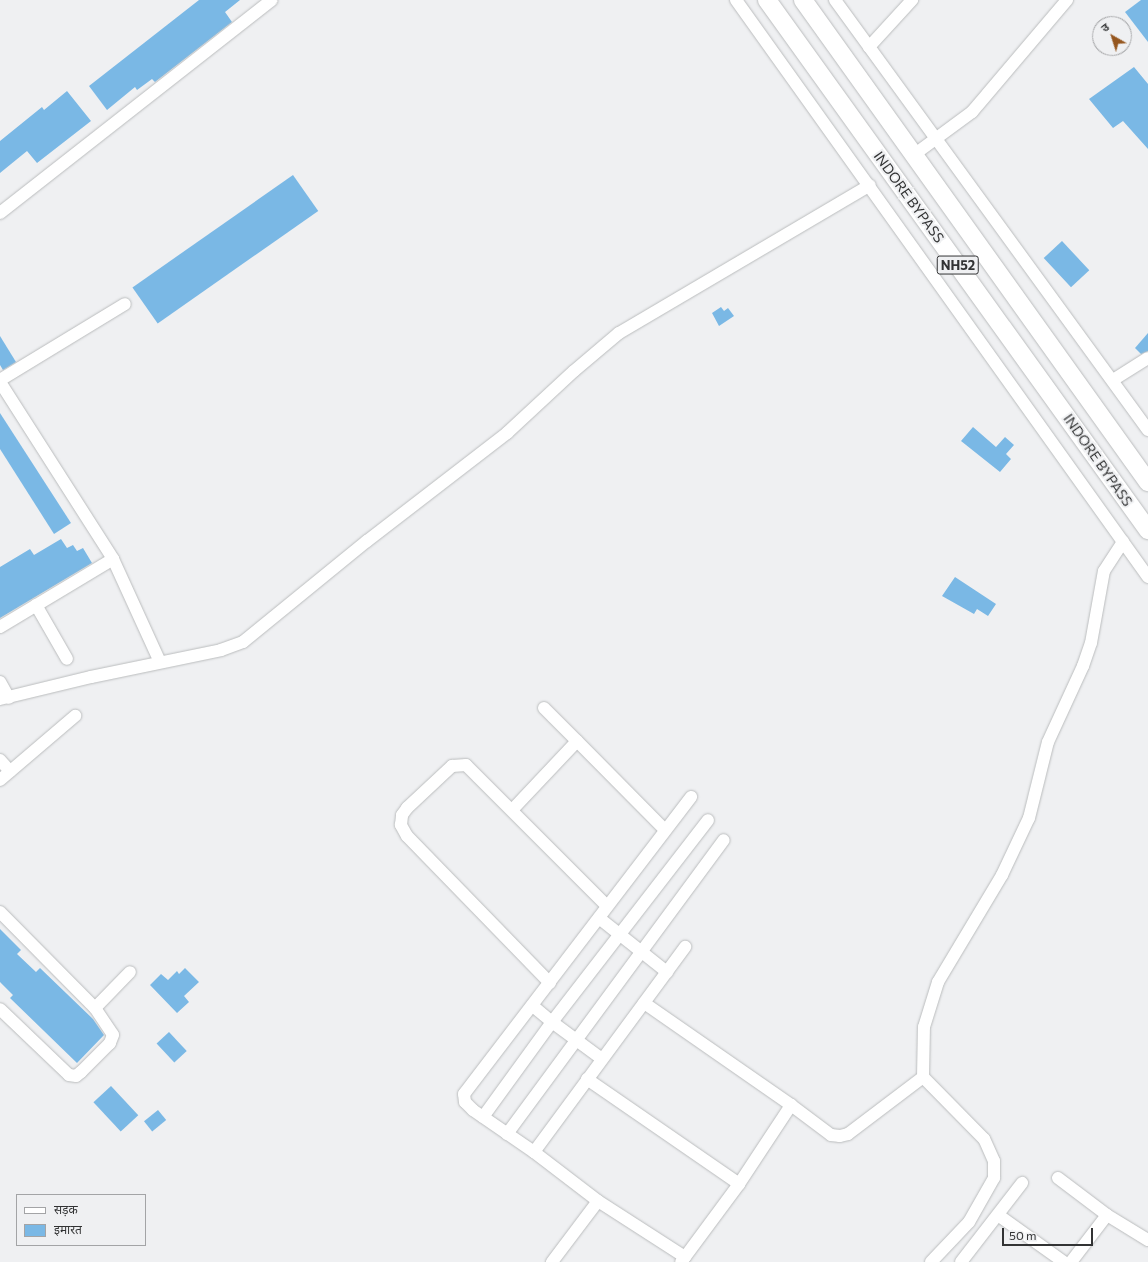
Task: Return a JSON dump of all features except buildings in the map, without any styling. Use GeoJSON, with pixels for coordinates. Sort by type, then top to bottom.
{"type":"FeatureCollection","features":[{"type":"Feature","properties":{"kind":"highway","name":"INDORE BYPASS"},"geometry":{"type":"LineString","coordinates":[[767,0],[1148,530]]}},
{"type":"Feature","properties":{"kind":"highway","name":"INDORE BYPASS"},"geometry":{"type":"LineString","coordinates":[[803,0],[915,154],[1148,482]]}},
{"type":"Feature","properties":{"kind":"street"},"geometry":{"type":"LineString","coordinates":[[0,213],[272,0]]}},
{"type":"Feature","properties":{"kind":"street"},"geometry":{"type":"LineString","coordinates":[[736,0],[870,185],[1148,577]]}},
{"type":"Feature","properties":{"kind":"street"},"geometry":{"type":"LineString","coordinates":[[835,0],[1148,430]]}},
{"type":"Feature","properties":{"kind":"street"},"geometry":{"type":"LineString","coordinates":[[869,47],[912,0]]}},
{"type":"Feature","properties":{"kind":"street"},"geometry":{"type":"LineString","coordinates":[[915,154],[972,112],[991,92],[1067,0]]}},
{"type":"Feature","properties":{"kind":"street"},"geometry":{"type":"LineString","coordinates":[[0,682],[4,699],[160,662],[221,650],[243,642],[367,541],[507,433],[619,333],[870,185]]}},
{"type":"Feature","properties":{"kind":"street"},"geometry":{"type":"LineString","coordinates":[[125,304],[0,381],[113,559],[160,662]]}},
{"type":"Feature","properties":{"kind":"street"},"geometry":{"type":"LineString","coordinates":[[1113,380],[1148,358]]}},
{"type":"Feature","properties":{"kind":"street"},"geometry":{"type":"LineString","coordinates":[[932,1262],[969,1222],[994,1178],[994,1161],[984,1139],[923,1077],[924,1027],[938,982],[1002,875],[1029,818],[1048,742],[1083,666],[1091,643],[1104,571],[1123,542]]}},
{"type":"Feature","properties":{"kind":"street"},"geometry":{"type":"LineString","coordinates":[[0,627],[113,559]]}},
{"type":"Feature","properties":{"kind":"street"},"geometry":{"type":"LineString","coordinates":[[36,605],[67,659]]}},
{"type":"Feature","properties":{"kind":"street"},"geometry":{"type":"LineString","coordinates":[[544,708],[664,830]]}},
{"type":"Feature","properties":{"kind":"street"},"geometry":{"type":"LineString","coordinates":[[0,780],[75,716]]}},
{"type":"Feature","properties":{"kind":"street"},"geometry":{"type":"LineString","coordinates":[[512,809],[577,741]]}},
{"type":"Feature","properties":{"kind":"street"},"geometry":{"type":"LineString","coordinates":[[0,760],[10,771]]}},
{"type":"Feature","properties":{"kind":"street"},"geometry":{"type":"LineString","coordinates":[[550,983],[407,836],[401,825],[402,815],[407,808],[452,766],[458,764],[469,767],[607,906]]}},
{"type":"Feature","properties":{"kind":"street"},"geometry":{"type":"LineString","coordinates":[[691,797],[664,830],[550,983],[464,1094],[465,1102],[483,1117],[534,1152],[598,1201],[683,1259],[739,1184],[791,1105]]}},
{"type":"Feature","properties":{"kind":"street"},"geometry":{"type":"LineString","coordinates":[[483,1117],[552,1022],[708,820]]}},
{"type":"Feature","properties":{"kind":"street"},"geometry":{"type":"LineString","coordinates":[[507,1134],[724,840]]}},
{"type":"Feature","properties":{"kind":"street"},"geometry":{"type":"LineString","coordinates":[[0,912],[94,1008],[113,1035],[110,1043],[76,1076],[69,1075],[0,1009]]}},
{"type":"Feature","properties":{"kind":"street"},"geometry":{"type":"LineString","coordinates":[[599,918],[640,953],[666,972]]}},
{"type":"Feature","properties":{"kind":"street"},"geometry":{"type":"LineString","coordinates":[[534,1152],[587,1078],[685,947]]}},
{"type":"Feature","properties":{"kind":"street"},"geometry":{"type":"LineString","coordinates":[[94,1008],[130,972]]}},
{"type":"Feature","properties":{"kind":"street"},"geometry":{"type":"LineString","coordinates":[[644,1003],[791,1105],[831,1136],[848,1134],[923,1077]]}},
{"type":"Feature","properties":{"kind":"street"},"geometry":{"type":"LineString","coordinates":[[532,1005],[552,1022],[577,1039],[602,1059]]}},
{"type":"Feature","properties":{"kind":"street"},"geometry":{"type":"LineString","coordinates":[[587,1078],[739,1184]]}},
{"type":"Feature","properties":{"kind":"street"},"geometry":{"type":"LineString","coordinates":[[1058,1178],[1107,1215],[1148,1240]]}},
{"type":"Feature","properties":{"kind":"street"},"geometry":{"type":"LineString","coordinates":[[943,1250],[961,1262],[1022,1183]]}},
{"type":"Feature","properties":{"kind":"street"},"geometry":{"type":"LineString","coordinates":[[552,1262],[598,1201]]}},
{"type":"Feature","properties":{"kind":"street"},"geometry":{"type":"LineString","coordinates":[[998,1215],[1064,1262]]}},
{"type":"Feature","properties":{"kind":"street"},"geometry":{"type":"LineString","coordinates":[[1071,1262],[1107,1215]]}}]}
